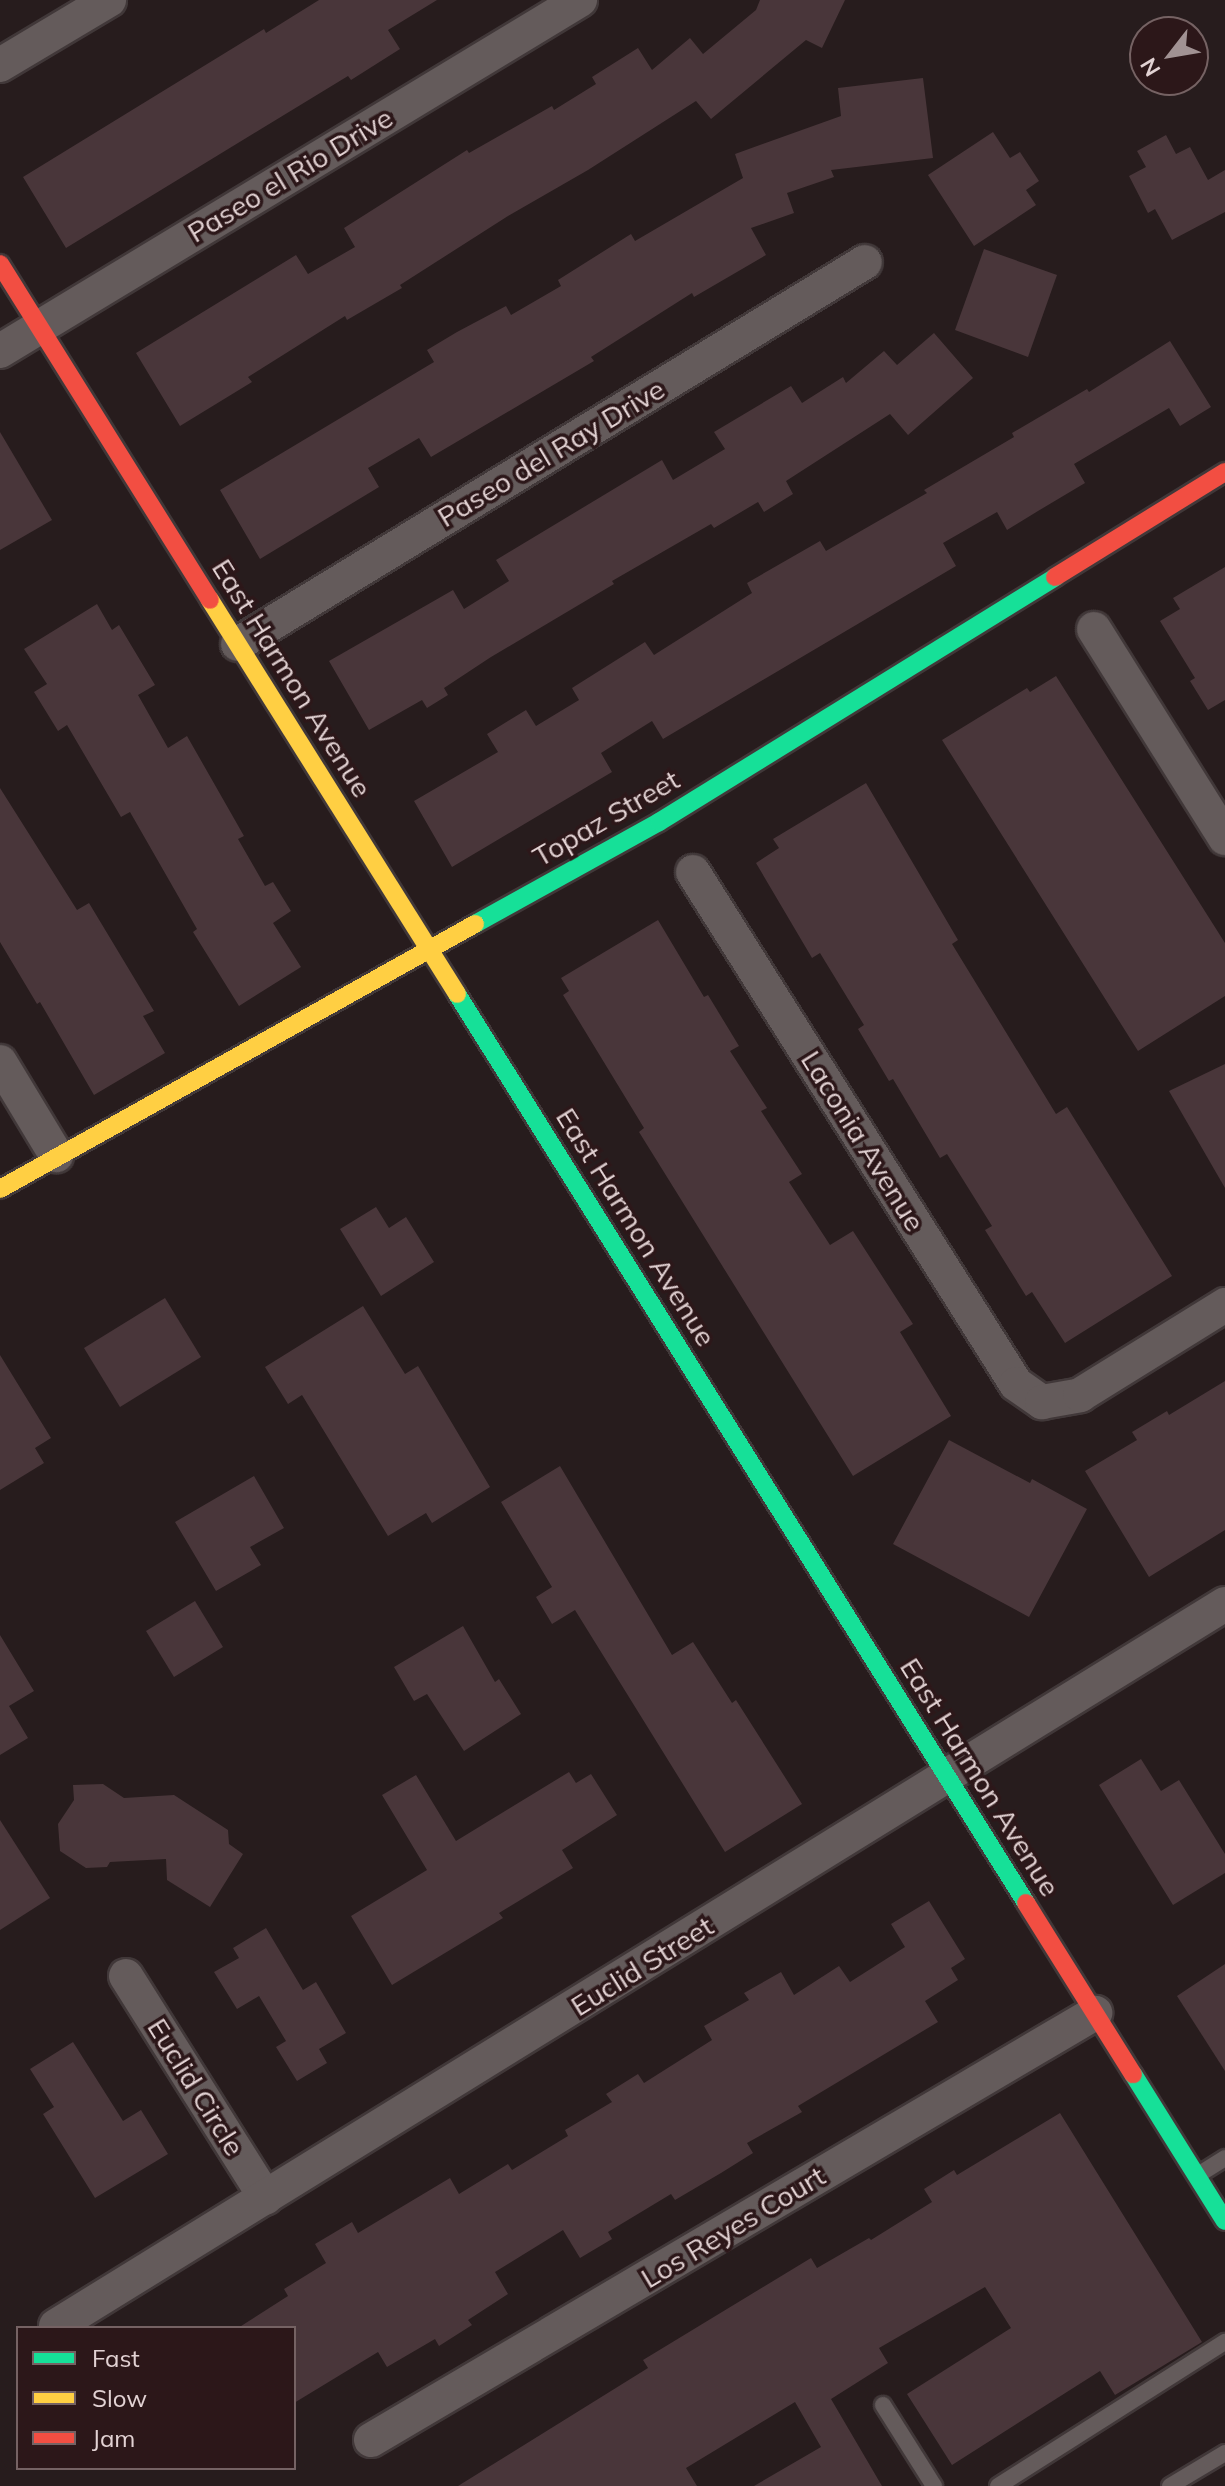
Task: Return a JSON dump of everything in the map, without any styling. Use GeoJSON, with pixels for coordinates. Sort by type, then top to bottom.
{"type":"FeatureCollection","features":[{"type":"Feature","properties":{"kind":"main road","name":"East Harmon Avenue"},"geometry":{"type":"LineString","coordinates":[[0,264],[1225,2221]]}},
{"type":"Feature","properties":{"kind":"main road","name":"Topaz Street"},"geometry":{"type":"LineString","coordinates":[[0,1189],[56,1155],[659,822],[1225,472]]}},
{"type":"Feature","properties":{"kind":"street"},"geometry":{"type":"LineString","coordinates":[[0,65],[109,0]]}},
{"type":"Feature","properties":{"kind":"street","name":"Paseo el Rio Drive"},"geometry":{"type":"LineString","coordinates":[[0,351],[580,0]]}},
{"type":"Feature","properties":{"kind":"street","name":"Paseo del Ray Drive"},"geometry":{"type":"LineString","coordinates":[[238,644],[865,262]]}},
{"type":"Feature","properties":{"kind":"street"},"geometry":{"type":"LineString","coordinates":[[1094,629],[1225,838]]}},
{"type":"Feature","properties":{"kind":"street","name":"Laconia Avenue"},"geometry":{"type":"LineString","coordinates":[[693,872],[1016,1384],[1042,1402],[1080,1395],[1225,1305]]}},
{"type":"Feature","properties":{"kind":"street"},"geometry":{"type":"LineString","coordinates":[[0,1062],[56,1155]]}},
{"type":"Feature","properties":{"kind":"street","name":"Euclid Street"},"geometry":{"type":"LineString","coordinates":[[56,2326],[948,1778],[1225,1604]]}},
{"type":"Feature","properties":{"kind":"street","name":"Euclid Circle"},"geometry":{"type":"LineString","coordinates":[[126,1976],[266,2198]]}},
{"type":"Feature","properties":{"kind":"street","name":"Los Reyes Court"},"geometry":{"type":"LineString","coordinates":[[371,2440],[1095,2013]]}},
{"type":"Feature","properties":{"kind":"lane"},"geometry":{"type":"LineString","coordinates":[[1197,2176],[1225,2158]]}},
{"type":"Feature","properties":{"kind":"lane"},"geometry":{"type":"LineString","coordinates":[[998,2486],[1225,2342]]}},
{"type":"Feature","properties":{"kind":"lane"},"geometry":{"type":"LineString","coordinates":[[883,2405],[934,2486]]}},
{"type":"Feature","properties":{"kind":"lane"},"geometry":{"type":"LineString","coordinates":[[1170,2486],[1225,2453]]}},
{"type":"Feature","properties":{"kind":"building"},"geometry":{"type":"Polygon","coordinates":[[[319,0],[437,0],[388,30],[400,49],[351,80],[348,76],[66,248],[23,177],[264,29],[266,33],[319,0]]]}},
{"type":"Feature","properties":{"kind":"building"},"geometry":{"type":"Polygon","coordinates":[[[760,0],[845,0],[822,48],[806,40],[711,119],[696,101],[588,170],[508,216],[400,285],[402,288],[347,320],[345,316],[248,377],[252,382],[180,426],[136,353],[296,255],[308,274],[355,247],[344,228],[467,150],[469,153],[552,106],[554,110],[596,84],[592,77],[638,48],[652,70],[690,38],[703,54],[756,10],[760,0]]]}},
{"type":"Feature","properties":{"kind":"building"},"geometry":{"type":"Polygon","coordinates":[[[923,78],[933,158],[831,170],[834,177],[787,193],[794,213],[751,228],[766,255],[694,297],[692,293],[591,357],[594,361],[431,457],[419,438],[368,468],[379,487],[260,559],[220,490],[434,362],[427,350],[457,332],[506,306],[511,315],[561,286],[558,280],[631,234],[635,241],[743,178],[735,154],[841,116],[838,88],[923,78]]]}},
{"type":"Feature","properties":{"kind":"building"},"geometry":{"type":"Polygon","coordinates":[[[993,132],[1010,158],[1020,152],[1039,181],[1026,190],[1036,205],[974,246],[928,175],[993,132]]]}},
{"type":"Feature","properties":{"kind":"building"},"geometry":{"type":"Polygon","coordinates":[[[1166,135],[1176,154],[1190,147],[1208,180],[1225,170],[1225,212],[1172,240],[1155,209],[1148,213],[1129,176],[1146,167],[1137,151],[1166,135]]]}},
{"type":"Feature","properties":{"kind":"building"},"geometry":{"type":"Polygon","coordinates":[[[984,249],[1057,275],[1028,357],[955,330],[984,249]]]}},
{"type":"Feature","properties":{"kind":"building"},"geometry":{"type":"Polygon","coordinates":[[[934,333],[973,378],[908,435],[890,414],[786,481],[793,494],[764,512],[758,502],[714,528],[711,524],[612,581],[614,584],[491,657],[444,688],[448,695],[427,708],[422,700],[369,730],[329,661],[453,590],[464,609],[509,581],[496,560],[662,460],[673,480],[725,449],[714,432],[791,386],[802,403],[843,377],[846,383],[884,351],[897,365],[934,333]]]}},
{"type":"Feature","properties":{"kind":"building"},"geometry":{"type":"Polygon","coordinates":[[[1170,341],[1211,407],[1180,426],[1169,408],[1074,464],[1085,483],[1007,530],[997,512],[943,543],[956,566],[663,739],[652,721],[601,753],[612,772],[452,867],[414,801],[498,752],[487,734],[526,710],[536,726],[579,700],[572,688],[645,642],[654,655],[752,593],[747,583],[820,541],[826,551],[927,493],[924,490],[1014,437],[1012,433],[1087,389],[1089,392],[1170,341]]]}},
{"type":"Feature","properties":{"kind":"building"},"geometry":{"type":"Polygon","coordinates":[[[0,432],[52,520],[0,550],[0,432]]]}},
{"type":"Feature","properties":{"kind":"building"},"geometry":{"type":"Polygon","coordinates":[[[1225,567],[1225,700],[1208,710],[1190,681],[1195,678],[1160,621],[1180,609],[1173,598],[1225,567]]]}},
{"type":"Feature","properties":{"kind":"building"},"geometry":{"type":"Polygon","coordinates":[[[97,604],[112,630],[119,625],[155,685],[138,695],[168,748],[187,736],[244,836],[238,839],[265,886],[273,882],[291,911],[273,923],[301,967],[239,1006],[193,932],[197,929],[130,812],[121,817],[67,725],[58,731],[34,692],[47,684],[24,649],[97,604]]]}},
{"type":"Feature","properties":{"kind":"building"},"geometry":{"type":"Polygon","coordinates":[[[1056,676],[1225,943],[1225,996],[1138,1051],[942,740],[1027,688],[1030,692],[1056,676]]]}},
{"type":"Feature","properties":{"kind":"building"},"geometry":{"type":"Polygon","coordinates":[[[866,783],[958,940],[952,944],[1056,1114],[1067,1107],[1172,1276],[1065,1343],[1032,1292],[1026,1296],[985,1230],[992,1226],[947,1154],[940,1158],[893,1079],[889,1081],[858,1029],[864,1025],[820,953],[812,958],[756,863],[779,848],[773,839],[866,783]]]}},
{"type":"Feature","properties":{"kind":"building"},"geometry":{"type":"Polygon","coordinates":[[[0,788],[77,910],[89,903],[154,1011],[143,1016],[165,1053],[94,1095],[40,1002],[37,1004],[0,942],[0,788]]]}},
{"type":"Feature","properties":{"kind":"building"},"geometry":{"type":"Polygon","coordinates":[[[658,920],[704,997],[708,995],[739,1046],[730,1051],[767,1108],[761,1111],[802,1174],[789,1182],[830,1245],[853,1231],[913,1324],[900,1332],[951,1416],[853,1476],[639,1132],[644,1128],[563,995],[569,991],[561,978],[658,920]]]}},
{"type":"Feature","properties":{"kind":"building"},"geometry":{"type":"Polygon","coordinates":[[[1225,1064],[1225,1188],[1169,1091],[1225,1064]]]}},
{"type":"Feature","properties":{"kind":"building"},"geometry":{"type":"Polygon","coordinates":[[[376,1207],[389,1228],[406,1217],[434,1262],[381,1296],[340,1229],[376,1207]]]}},
{"type":"Feature","properties":{"kind":"building"},"geometry":{"type":"Polygon","coordinates":[[[165,1298],[201,1357],[120,1407],[84,1348],[165,1298]]]}},
{"type":"Feature","properties":{"kind":"building"},"geometry":{"type":"Polygon","coordinates":[[[363,1306],[405,1374],[418,1366],[490,1487],[432,1523],[426,1513],[388,1536],[302,1395],[288,1404],[265,1367],[363,1306]]]}},
{"type":"Feature","properties":{"kind":"building"},"geometry":{"type":"Polygon","coordinates":[[[0,1355],[51,1438],[35,1448],[44,1463],[0,1490],[0,1355]]]}},
{"type":"Feature","properties":{"kind":"building"},"geometry":{"type":"Polygon","coordinates":[[[1225,1381],[1225,1530],[1149,1577],[1085,1471],[1137,1440],[1132,1432],[1167,1411],[1169,1415],[1225,1381]]]}},
{"type":"Feature","properties":{"kind":"building"},"geometry":{"type":"Polygon","coordinates":[[[949,1440],[1087,1509],[1029,1617],[893,1544],[949,1440]]]}},
{"type":"Feature","properties":{"kind":"building"},"geometry":{"type":"Polygon","coordinates":[[[560,1466],[672,1655],[693,1642],[732,1703],[736,1700],[802,1804],[725,1852],[575,1610],[552,1624],[536,1597],[552,1587],[501,1502],[560,1466]]]}},
{"type":"Feature","properties":{"kind":"building"},"geometry":{"type":"Polygon","coordinates":[[[254,1476],[284,1528],[250,1547],[261,1565],[216,1591],[175,1522],[254,1476]]]}},
{"type":"Feature","properties":{"kind":"building"},"geometry":{"type":"Polygon","coordinates":[[[195,1601],[223,1647],[174,1677],[146,1631],[195,1601]]]}},
{"type":"Feature","properties":{"kind":"building"},"geometry":{"type":"Polygon","coordinates":[[[463,1626],[495,1682],[499,1679],[521,1714],[464,1751],[427,1694],[414,1701],[394,1667],[463,1626]]]}},
{"type":"Feature","properties":{"kind":"building"},"geometry":{"type":"Polygon","coordinates":[[[0,1635],[34,1691],[9,1706],[28,1738],[0,1755],[0,1635]]]}},
{"type":"Feature","properties":{"kind":"building"},"geometry":{"type":"Polygon","coordinates":[[[1141,1759],[1161,1791],[1179,1780],[1225,1854],[1225,1873],[1173,1905],[1099,1785],[1141,1759]]]}},
{"type":"Feature","properties":{"kind":"building"},"geometry":{"type":"Polygon","coordinates":[[[569,1772],[576,1783],[591,1774],[617,1815],[562,1850],[573,1868],[499,1913],[503,1918],[392,1985],[351,1916],[427,1870],[382,1795],[416,1775],[456,1841],[569,1772]]]}},
{"type":"Feature","properties":{"kind":"building"},"geometry":{"type":"Polygon","coordinates":[[[103,1784],[124,1798],[174,1795],[228,1830],[229,1844],[243,1854],[210,1907],[167,1880],[166,1859],[110,1862],[107,1867],[86,1868],[60,1851],[58,1824],[74,1800],[73,1785],[103,1784]]]}},
{"type":"Feature","properties":{"kind":"building"},"geometry":{"type":"Polygon","coordinates":[[[0,1820],[50,1898],[0,1930],[0,1820]]]}},
{"type":"Feature","properties":{"kind":"building"},"geometry":{"type":"Polygon","coordinates":[[[929,1901],[965,1959],[951,1968],[958,1980],[925,2001],[938,2022],[798,2106],[802,2112],[747,2143],[753,2153],[721,2173],[675,2200],[671,2194],[608,2232],[612,2239],[580,2258],[563,2230],[495,2272],[508,2294],[468,2320],[472,2325],[439,2346],[435,2339],[387,2367],[378,2352],[296,2402],[296,2326],[241,2326],[288,2296],[284,2289],[326,2263],[315,2244],[352,2222],[358,2233],[450,2178],[459,2194],[508,2164],[512,2170],[568,2136],[565,2130],[612,2102],[606,2094],[638,2074],[644,2083],[712,2040],[704,2026],[749,2000],[744,1993],[781,1972],[794,1995],[839,1966],[850,1982],[905,1947],[891,1924],[929,1901]]]}},
{"type":"Feature","properties":{"kind":"building"},"geometry":{"type":"Polygon","coordinates":[[[266,1928],[303,1990],[316,1982],[346,2033],[319,2049],[327,2063],[297,2081],[276,2047],[286,2041],[259,1996],[237,2009],[214,1972],[239,1958],[233,1948],[266,1928]]]}},
{"type":"Feature","properties":{"kind":"building"},"geometry":{"type":"Polygon","coordinates":[[[1225,1964],[1225,2071],[1177,1996],[1225,1964]]]}},
{"type":"Feature","properties":{"kind":"building"},"geometry":{"type":"Polygon","coordinates":[[[73,2042],[123,2121],[141,2110],[168,2154],[95,2198],[43,2114],[54,2107],[30,2069],[73,2042]]]}},
{"type":"Feature","properties":{"kind":"building"},"geometry":{"type":"Polygon","coordinates":[[[1060,2113],[1202,2342],[1115,2395],[1100,2371],[952,2465],[907,2394],[1011,2328],[985,2287],[879,2348],[888,2363],[831,2399],[882,2486],[754,2486],[821,2447],[795,2402],[686,2468],[697,2486],[458,2486],[648,2368],[643,2360],[811,2258],[817,2268],[869,2238],[871,2240],[932,2202],[924,2189],[954,2170],[957,2175],[1060,2113]]]}},
{"type":"Feature","properties":{"kind":"traffic: fast"},"geometry":{"type":"LineString","coordinates":[[475,924],[659,822],[1055,577]]}},
{"type":"Feature","properties":{"kind":"traffic: fast"},"geometry":{"type":"LineString","coordinates":[[457,994],[1026,1903]]}},
{"type":"Feature","properties":{"kind":"traffic: fast"},"geometry":{"type":"LineString","coordinates":[[1133,2074],[1225,2221]]}},
{"type":"Feature","properties":{"kind":"traffic: slow"},"geometry":{"type":"LineString","coordinates":[[210,600],[457,994]]}},
{"type":"Feature","properties":{"kind":"traffic: slow"},"geometry":{"type":"LineString","coordinates":[[0,1189],[475,924]]}},
{"type":"Feature","properties":{"kind":"traffic: jam"},"geometry":{"type":"LineString","coordinates":[[0,264],[210,600]]}},
{"type":"Feature","properties":{"kind":"traffic: jam"},"geometry":{"type":"LineString","coordinates":[[1055,577],[1225,472]]}},
{"type":"Feature","properties":{"kind":"traffic: jam"},"geometry":{"type":"LineString","coordinates":[[1026,1903],[1133,2074]]}}]}
